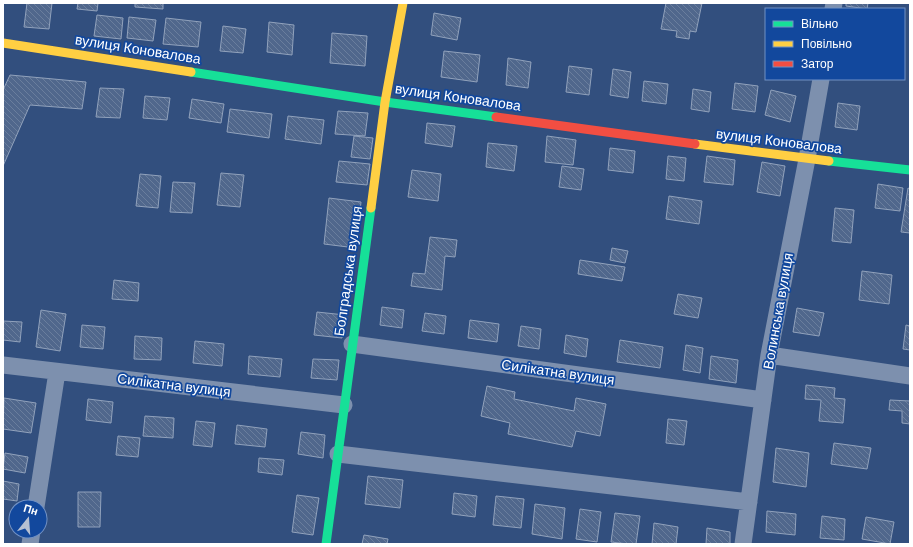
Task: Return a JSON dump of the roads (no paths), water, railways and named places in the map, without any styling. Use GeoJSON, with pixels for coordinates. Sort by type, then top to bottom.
{"type":"FeatureCollection","features":[{"type":"Feature","properties":{"kind":"street","name":"Болградська вулиця"},"geometry":{"type":"LineString","coordinates":[[326,544],[385,102],[403,3]]}},
{"type":"Feature","properties":{"kind":"street","name":"вулиця Коновалова"},"geometry":{"type":"LineString","coordinates":[[3,43],[385,102],[807,159],[910,170]]}},
{"type":"Feature","properties":{"kind":"street","name":"Волинська вулиця"},"geometry":{"type":"LineString","coordinates":[[743,544],[769,355],[821,80]]}},
{"type":"Feature","properties":{"kind":"street","name":"Силікатна вулиця"},"geometry":{"type":"LineString","coordinates":[[352,344],[763,400]]}},
{"type":"Feature","properties":{"kind":"street"},"geometry":{"type":"LineString","coordinates":[[769,355],[910,376]]}},
{"type":"Feature","properties":{"kind":"street","name":"Силікатна вулиця"},"geometry":{"type":"LineString","coordinates":[[3,365],[344,405]]}},
{"type":"Feature","properties":{"kind":"street"},"geometry":{"type":"LineString","coordinates":[[37,499],[57,372]]}},
{"type":"Feature","properties":{"kind":"street"},"geometry":{"type":"LineString","coordinates":[[338,454],[749,502]]}}]}
